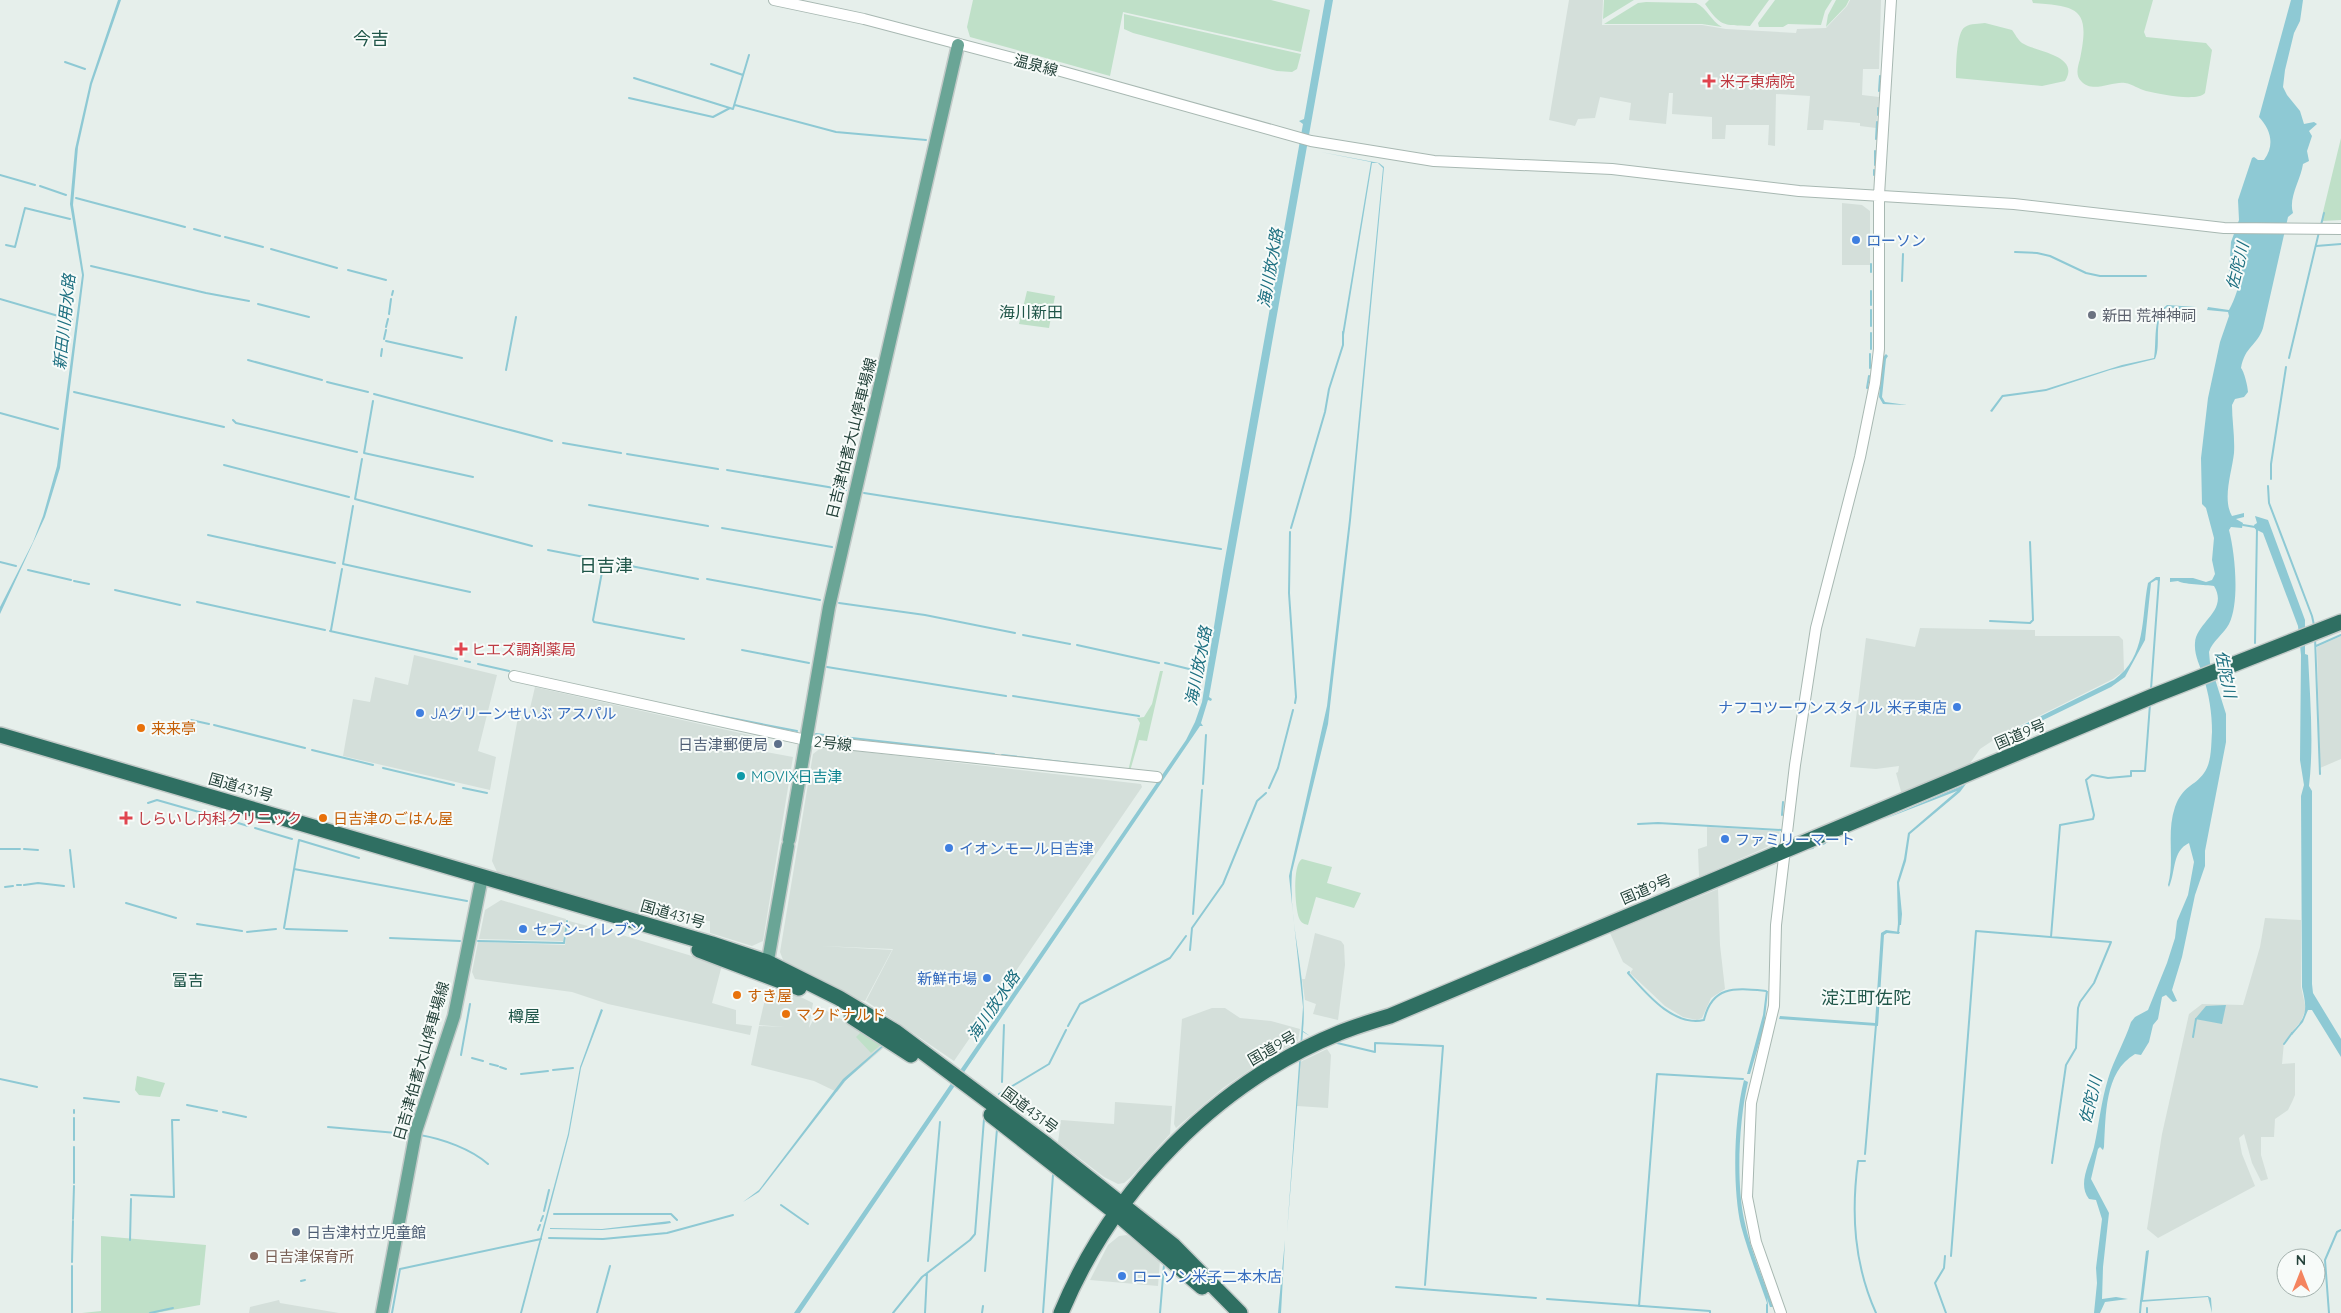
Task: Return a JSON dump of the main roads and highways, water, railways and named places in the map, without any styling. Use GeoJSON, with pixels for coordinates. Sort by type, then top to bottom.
{"type":"FeatureCollection","features":[{"type":"Feature","properties":{"kind":"highway","name":"国道9号"},"geometry":{"type":"LineString","coordinates":[[1061,1313],[1089,1258],[1119,1209],[1162,1157],[1211,1110],[1250,1082],[1300,1052],[1340,1032],[1390,1016],[1786,849],[1982,770],[2157,695],[2341,622]]}},
{"type":"Feature","properties":{"kind":"highway","name":"国道431号"},"geometry":{"type":"LineString","coordinates":[[0,735],[698,949],[767,968],[834,1006],[954,1081],[1119,1209],[1173,1245],[1240,1313]]}},
{"type":"Feature","properties":{"kind":"highway","name":"国道431号"},"geometry":{"type":"LineString","coordinates":[[0,744],[481,881]]}},
{"type":"Feature","properties":{"kind":"highway","name":"国道431号"},"geometry":{"type":"LineString","coordinates":[[1119,1209],[1228,1313]]}},
{"type":"Feature","properties":{"kind":"main road","name":"日吉津伯耆大山停車場線"},"geometry":{"type":"LineString","coordinates":[[767,968],[831,598],[958,45]]}},
{"type":"Feature","properties":{"kind":"main road","name":"日吉津伯耆大山停車場線"},"geometry":{"type":"LineString","coordinates":[[382,1313],[416,1132],[454,1016],[481,881]]}},
{"type":"Feature","properties":{"kind":"water"},"geometry":{"type":"Polygon","coordinates":[[[118,0],[121,0],[92,84],[78,147],[73,205],[84,275],[60,468],[45,517],[0,614],[0,607],[33,542],[43,516],[57,466],[82,275],[70,204],[75,149],[90,83],[118,0]]]}},
{"type":"Feature","properties":{"kind":"water"},"geometry":{"type":"Polygon","coordinates":[[[1325,0],[1333,0],[1209,697],[1212,699],[1211,701],[1208,700],[1201,723],[1203,726],[1200,726],[800,1313],[794,1313],[1186,740],[1195,722],[1202,702],[1223,570],[1303,124],[1299,121],[1304,119],[1325,0]]]}},
{"type":"Feature","properties":{"kind":"water","name":"佐陀川"},"geometry":{"type":"Polygon","coordinates":[[[2291,0],[2303,0],[2300,21],[2294,33],[2285,70],[2283,87],[2300,111],[2304,124],[2314,122],[2317,124],[2309,131],[2312,136],[2307,151],[2309,161],[2303,164],[2293,195],[2293,213],[2288,217],[2263,328],[2258,339],[2245,355],[2241,368],[2246,379],[2248,392],[2244,397],[2235,399],[2232,405],[2234,453],[2228,485],[2228,502],[2232,516],[2244,513],[2244,517],[2236,519],[2243,523],[2242,528],[2231,527],[2229,530],[2235,577],[2232,615],[2227,628],[2213,644],[2209,652],[2210,663],[2226,714],[2226,742],[2205,851],[2205,866],[2195,895],[2182,957],[2172,990],[2177,1001],[2173,1002],[2166,995],[2162,997],[2158,1019],[2153,1025],[2149,1042],[2141,1055],[2135,1054],[2125,1062],[2117,1072],[2112,1083],[2107,1109],[2104,1147],[2103,1150],[2100,1147],[2098,1149],[2091,1179],[2109,1213],[2103,1267],[2102,1299],[2116,1297],[2128,1299],[2105,1302],[2100,1313],[2094,1313],[2097,1283],[2096,1268],[2102,1219],[2096,1200],[2089,1199],[2086,1193],[2084,1180],[2094,1147],[2110,1072],[2131,1022],[2135,1017],[2148,1010],[2167,963],[2175,938],[2177,921],[2188,895],[2194,862],[2189,843],[2177,856],[2169,887],[2168,885],[2171,866],[2172,817],[2182,794],[2207,769],[2211,753],[2210,704],[2196,656],[2195,643],[2200,629],[2215,609],[2218,595],[2214,586],[2178,581],[2170,582],[2170,578],[2193,578],[2206,582],[2212,580],[2215,574],[2212,560],[2214,538],[2206,508],[2202,504],[2201,458],[2208,398],[2220,342],[2229,316],[2228,312],[2207,310],[2208,307],[2229,310],[2238,288],[2241,274],[2237,274],[2231,279],[2229,272],[2231,242],[2239,220],[2238,200],[2252,158],[2264,160],[2270,149],[2269,132],[2259,117],[2291,0]]]}},
{"type":"Feature","properties":{"kind":"water"},"geometry":{"type":"Polygon","coordinates":[[[1321,152],[1379,163],[1384,167],[1351,520],[1328,724],[1292,872],[1293,910],[1289,876],[1327,706],[1349,520],[1383,168],[1378,163],[1372,163],[1344,335],[1342,335],[1371,162],[1321,152]]]}},
{"type":"Feature","properties":{"kind":"water"},"geometry":{"type":"Polygon","coordinates":[[[2167,305],[2196,307],[2194,311],[2167,307],[2162,312],[2158,325],[2158,347],[2155,359],[2110,370],[2046,391],[2003,397],[1992,412],[1990,411],[2002,395],[2046,389],[2122,365],[2154,358],[2157,322],[2162,310],[2167,305]]]}},
{"type":"Feature","properties":{"kind":"water"},"geometry":{"type":"Polygon","coordinates":[[[1886,354],[1888,356],[1886,359],[1882,397],[1885,402],[1907,405],[1883,404],[1879,397],[1883,357],[1886,354]]]}},
{"type":"Feature","properties":{"kind":"water"},"geometry":{"type":"Polygon","coordinates":[[[2255,516],[2268,520],[2305,620],[2305,654],[2308,655],[2311,721],[2309,786],[2312,791],[2312,984],[2313,993],[2341,1039],[2341,1057],[2312,1010],[2308,1010],[2303,1022],[2292,1035],[2291,1033],[2301,1022],[2305,1012],[2302,987],[2301,796],[2304,785],[2300,760],[2301,655],[2298,626],[2263,533],[2255,529],[2254,525],[2257,523],[2255,516]]]}},
{"type":"Feature","properties":{"kind":"water"},"geometry":{"type":"Polygon","coordinates":[[[2156,577],[2160,577],[2160,581],[2156,580],[2151,583],[2145,640],[2125,677],[2111,687],[2004,739],[2003,737],[2015,729],[2114,680],[2125,670],[2132,660],[2141,636],[2148,583],[2156,577]]]}},
{"type":"Feature","properties":{"kind":"water"},"geometry":{"type":"Polygon","coordinates":[[[1966,784],[1960,792],[1910,834],[1906,861],[1899,883],[1902,914],[1901,925],[1898,925],[1897,882],[1904,859],[1908,833],[1957,791],[1882,820],[1966,784]]]}},
{"type":"Feature","properties":{"kind":"water"},"geometry":{"type":"Polygon","coordinates":[[[1293,917],[1303,990],[1304,1011],[1303,1031],[1310,1036],[1303,1032],[1287,1233],[1303,1007],[1293,917]]]}},
{"type":"Feature","properties":{"kind":"water"},"geometry":{"type":"Polygon","coordinates":[[[1886,930],[1900,932],[1899,934],[1887,933],[1884,935],[1878,1026],[1779,1019],[1780,1016],[1875,1023],[1881,933],[1886,930]]]}},
{"type":"Feature","properties":{"kind":"water"},"geometry":{"type":"Polygon","coordinates":[[[1766,991],[1768,991],[1764,1027],[1750,1074],[1747,1074],[1763,1015],[1766,991]]]}},
{"type":"Feature","properties":{"kind":"water"},"geometry":{"type":"Polygon","coordinates":[[[2226,1005],[2222,1024],[2195,1019],[2206,1006],[2226,1005]]]}},
{"type":"Feature","properties":{"kind":"water"},"geometry":{"type":"Polygon","coordinates":[[[601,1009],[603,1010],[581,1068],[569,1135],[522,1313],[520,1313],[568,1134],[580,1067],[601,1009]]]}},
{"type":"Feature","properties":{"kind":"water"},"geometry":{"type":"Polygon","coordinates":[[[884,1044],[845,1081],[759,1192],[743,1202],[759,1190],[843,1079],[884,1044]]]}},
{"type":"Feature","properties":{"kind":"water"},"geometry":{"type":"Polygon","coordinates":[[[1744,1080],[1748,1082],[1742,1114],[1739,1169],[1742,1204],[1750,1241],[1773,1307],[1770,1307],[1767,1298],[1768,1304],[1766,1306],[1767,1303],[1741,1226],[1738,1210],[1735,1153],[1738,1114],[1744,1080]]]}},
{"type":"Feature","properties":{"kind":"water"},"geometry":{"type":"Polygon","coordinates":[[[670,1221],[671,1223],[665,1224],[602,1230],[550,1229],[602,1229],[670,1221]]]}},
{"type":"Feature","properties":{"kind":"water"},"geometry":{"type":"Polygon","coordinates":[[[1285,1240],[1281,1313],[1278,1313],[1285,1240]]]}},
{"type":"Feature","properties":{"kind":"water"},"geometry":{"type":"Polygon","coordinates":[[[2149,1250],[2143,1300],[2208,1296],[2211,1298],[2212,1313],[2208,1297],[2140,1302],[2146,1251],[2149,1250]]]}},
{"type":"Feature","properties":{"kind":"waterway"},"geometry":{"type":"LineString","coordinates":[[634,78],[733,109],[749,55]]}},
{"type":"Feature","properties":{"kind":"waterway"},"geometry":{"type":"LineString","coordinates":[[65,62],[85,69]]}},
{"type":"Feature","properties":{"kind":"waterway"},"geometry":{"type":"LineString","coordinates":[[711,64],[743,75]]}},
{"type":"Feature","properties":{"kind":"waterway"},"geometry":{"type":"LineString","coordinates":[[1879,91],[1880,76]]}},
{"type":"Feature","properties":{"kind":"waterway"},"geometry":{"type":"LineString","coordinates":[[629,98],[713,117],[730,108]]}},
{"type":"Feature","properties":{"kind":"waterway"},"geometry":{"type":"LineString","coordinates":[[735,105],[836,132],[926,140]]}},
{"type":"Feature","properties":{"kind":"waterway"},"geometry":{"type":"LineString","coordinates":[[1878,108],[1878,115]]}},
{"type":"Feature","properties":{"kind":"waterway"},"geometry":{"type":"LineString","coordinates":[[1876,139],[1877,122]]}},
{"type":"Feature","properties":{"kind":"waterway"},"geometry":{"type":"LineString","coordinates":[[1875,151],[1875,165]]}},
{"type":"Feature","properties":{"kind":"waterway"},"geometry":{"type":"LineString","coordinates":[[1874,170],[1874,175]]}},
{"type":"Feature","properties":{"kind":"waterway"},"geometry":{"type":"LineString","coordinates":[[0,175],[35,185]]}},
{"type":"Feature","properties":{"kind":"waterway"},"geometry":{"type":"LineString","coordinates":[[40,186],[66,195]]}},
{"type":"Feature","properties":{"kind":"waterway"},"geometry":{"type":"LineString","coordinates":[[76,198],[185,227]]}},
{"type":"Feature","properties":{"kind":"waterway"},"geometry":{"type":"LineString","coordinates":[[6,245],[15,247],[25,208],[70,219]]}},
{"type":"Feature","properties":{"kind":"waterway"},"geometry":{"type":"LineString","coordinates":[[2321,225],[2324,213]]}},
{"type":"Feature","properties":{"kind":"waterway"},"geometry":{"type":"LineString","coordinates":[[194,229],[220,236]]}},
{"type":"Feature","properties":{"kind":"waterway"},"geometry":{"type":"LineString","coordinates":[[2289,358],[2319,232]]}},
{"type":"Feature","properties":{"kind":"waterway"},"geometry":{"type":"LineString","coordinates":[[225,237],[263,247]]}},
{"type":"Feature","properties":{"kind":"waterway"},"geometry":{"type":"LineString","coordinates":[[2316,246],[2341,244]]}},
{"type":"Feature","properties":{"kind":"waterway"},"geometry":{"type":"LineString","coordinates":[[271,249],[337,268]]}},
{"type":"Feature","properties":{"kind":"waterway"},"geometry":{"type":"LineString","coordinates":[[2015,252],[2037,253],[2050,256],[2086,273],[2100,276],[2146,276]]}},
{"type":"Feature","properties":{"kind":"waterway"},"geometry":{"type":"LineString","coordinates":[[1902,281],[1903,254]]}},
{"type":"Feature","properties":{"kind":"waterway"},"geometry":{"type":"LineString","coordinates":[[1871,264],[1871,272]]}},
{"type":"Feature","properties":{"kind":"waterway"},"geometry":{"type":"LineString","coordinates":[[91,266],[249,301]]}},
{"type":"Feature","properties":{"kind":"waterway"},"geometry":{"type":"LineString","coordinates":[[348,270],[386,280]]}},
{"type":"Feature","properties":{"kind":"waterway"},"geometry":{"type":"LineString","coordinates":[[392,295],[393,291]]}},
{"type":"Feature","properties":{"kind":"waterway"},"geometry":{"type":"LineString","coordinates":[[1871,291],[1871,305]]}},
{"type":"Feature","properties":{"kind":"waterway","name":"新田川用水路"},"geometry":{"type":"LineString","coordinates":[[0,299],[72,320]]}},
{"type":"Feature","properties":{"kind":"waterway"},"geometry":{"type":"LineString","coordinates":[[389,314],[391,299]]}},
{"type":"Feature","properties":{"kind":"waterway"},"geometry":{"type":"LineString","coordinates":[[258,304],[309,317]]}},
{"type":"Feature","properties":{"kind":"waterway"},"geometry":{"type":"LineString","coordinates":[[1871,310],[1871,326]]}},
{"type":"Feature","properties":{"kind":"waterway"},"geometry":{"type":"LineString","coordinates":[[506,370],[516,317]]}},
{"type":"Feature","properties":{"kind":"waterway"},"geometry":{"type":"LineString","coordinates":[[386,327],[388,319]]}},
{"type":"Feature","properties":{"kind":"waterway"},"geometry":{"type":"LineString","coordinates":[[384,339],[386,330]]}},
{"type":"Feature","properties":{"kind":"waterway"},"geometry":{"type":"LineString","coordinates":[[1291,528],[1343,345],[1343,332]]}},
{"type":"Feature","properties":{"kind":"waterway"},"geometry":{"type":"LineString","coordinates":[[1871,333],[1871,349]]}},
{"type":"Feature","properties":{"kind":"waterway"},"geometry":{"type":"LineString","coordinates":[[386,341],[462,358]]}},
{"type":"Feature","properties":{"kind":"waterway"},"geometry":{"type":"LineString","coordinates":[[381,356],[382,349]]}},
{"type":"Feature","properties":{"kind":"waterway"},"geometry":{"type":"LineString","coordinates":[[1870,354],[1870,368]]}},
{"type":"Feature","properties":{"kind":"waterway"},"geometry":{"type":"LineString","coordinates":[[248,360],[322,380]]}},
{"type":"Feature","properties":{"kind":"waterway"},"geometry":{"type":"LineString","coordinates":[[2271,479],[2271,464],[2286,367]]}},
{"type":"Feature","properties":{"kind":"waterway"},"geometry":{"type":"LineString","coordinates":[[1867,388],[1869,376]]}},
{"type":"Feature","properties":{"kind":"waterway"},"geometry":{"type":"LineString","coordinates":[[327,382],[368,392]]}},
{"type":"Feature","properties":{"kind":"waterway"},"geometry":{"type":"LineString","coordinates":[[74,392],[224,427]]}},
{"type":"Feature","properties":{"kind":"waterway"},"geometry":{"type":"LineString","coordinates":[[374,394],[552,441]]}},
{"type":"Feature","properties":{"kind":"waterway"},"geometry":{"type":"LineString","coordinates":[[373,401],[364,453],[473,477]]}},
{"type":"Feature","properties":{"kind":"waterway"},"geometry":{"type":"LineString","coordinates":[[0,413],[58,429]]}},
{"type":"Feature","properties":{"kind":"waterway"},"geometry":{"type":"LineString","coordinates":[[233,420],[236,423],[357,452]]}},
{"type":"Feature","properties":{"kind":"waterway"},"geometry":{"type":"LineString","coordinates":[[563,443],[621,453]]}},
{"type":"Feature","properties":{"kind":"waterway"},"geometry":{"type":"LineString","coordinates":[[627,454],[718,469]]}},
{"type":"Feature","properties":{"kind":"waterway"},"geometry":{"type":"LineString","coordinates":[[362,459],[355,499],[532,546]]}},
{"type":"Feature","properties":{"kind":"waterway"},"geometry":{"type":"LineString","coordinates":[[224,465],[349,497]]}},
{"type":"Feature","properties":{"kind":"waterway"},"geometry":{"type":"LineString","coordinates":[[727,470],[846,490]]}},
{"type":"Feature","properties":{"kind":"waterway"},"geometry":{"type":"LineString","coordinates":[[2268,486],[2269,503],[2314,625]]}},
{"type":"Feature","properties":{"kind":"waterway"},"geometry":{"type":"LineString","coordinates":[[864,493],[1221,549]]}},
{"type":"Feature","properties":{"kind":"waterway"},"geometry":{"type":"LineString","coordinates":[[589,505],[708,526]]}},
{"type":"Feature","properties":{"kind":"waterway"},"geometry":{"type":"LineString","coordinates":[[353,506],[343,564],[470,592]]}},
{"type":"Feature","properties":{"kind":"waterway"},"geometry":{"type":"LineString","coordinates":[[2243,525],[2255,527]]}},
{"type":"Feature","properties":{"kind":"waterway"},"geometry":{"type":"LineString","coordinates":[[722,528],[832,547]]}},
{"type":"Feature","properties":{"kind":"waterway"},"geometry":{"type":"LineString","coordinates":[[2255,643],[2257,528]]}},
{"type":"Feature","properties":{"kind":"waterway"},"geometry":{"type":"LineString","coordinates":[[1290,532],[1289,593],[1295,703]]}},
{"type":"Feature","properties":{"kind":"waterway"},"geometry":{"type":"LineString","coordinates":[[208,535],[335,563]]}},
{"type":"Feature","properties":{"kind":"waterway"},"geometry":{"type":"LineString","coordinates":[[1990,621],[2030,623],[2033,620],[2030,542]]}},
{"type":"Feature","properties":{"kind":"waterway"},"geometry":{"type":"LineString","coordinates":[[548,550],[698,579]]}},
{"type":"Feature","properties":{"kind":"waterway"},"geometry":{"type":"LineString","coordinates":[[0,562],[16,566]]}},
{"type":"Feature","properties":{"kind":"waterway"},"geometry":{"type":"LineString","coordinates":[[331,630],[342,569]]}},
{"type":"Feature","properties":{"kind":"waterway"},"geometry":{"type":"LineString","coordinates":[[28,570],[71,580]]}},
{"type":"Feature","properties":{"kind":"waterway"},"geometry":{"type":"LineString","coordinates":[[602,572],[594,622],[684,639]]}},
{"type":"Feature","properties":{"kind":"waterway"},"geometry":{"type":"LineString","coordinates":[[707,579],[820,600]]}},
{"type":"Feature","properties":{"kind":"waterway"},"geometry":{"type":"LineString","coordinates":[[2151,689],[2159,579]]}},
{"type":"Feature","properties":{"kind":"waterway"},"geometry":{"type":"LineString","coordinates":[[74,581],[89,584]]}},
{"type":"Feature","properties":{"kind":"waterway"},"geometry":{"type":"LineString","coordinates":[[115,590],[180,605]]}},
{"type":"Feature","properties":{"kind":"waterway"},"geometry":{"type":"LineString","coordinates":[[197,602],[325,630]]}},
{"type":"Feature","properties":{"kind":"waterway"},"geometry":{"type":"LineString","coordinates":[[839,603],[925,615],[1015,633]]}},
{"type":"Feature","properties":{"kind":"waterway"},"geometry":{"type":"LineString","coordinates":[[330,631],[457,659]]}},
{"type":"Feature","properties":{"kind":"waterway"},"geometry":{"type":"LineString","coordinates":[[1023,635],[1070,644]]}},
{"type":"Feature","properties":{"kind":"waterway"},"geometry":{"type":"LineString","coordinates":[[2316,646],[2341,635]]}},
{"type":"Feature","properties":{"kind":"waterway"},"geometry":{"type":"LineString","coordinates":[[2315,638],[2320,774]]}},
{"type":"Feature","properties":{"kind":"waterway"},"geometry":{"type":"LineString","coordinates":[[1077,645],[1159,663]]}},
{"type":"Feature","properties":{"kind":"waterway"},"geometry":{"type":"LineString","coordinates":[[742,650],[809,663]]}},
{"type":"Feature","properties":{"kind":"waterway"},"geometry":{"type":"LineString","coordinates":[[465,661],[470,662]]}},
{"type":"Feature","properties":{"kind":"waterway","name":"海川放水路"},"geometry":{"type":"LineString","coordinates":[[1165,663],[1193,670]]}},
{"type":"Feature","properties":{"kind":"waterway"},"geometry":{"type":"LineString","coordinates":[[478,664],[509,671]]}},
{"type":"Feature","properties":{"kind":"waterway"},"geometry":{"type":"LineString","coordinates":[[827,667],[1006,696]]}},
{"type":"Feature","properties":{"kind":"waterway","name":"海川放水路"},"geometry":{"type":"LineString","coordinates":[[1195,670],[1199,671]]}},
{"type":"Feature","properties":{"kind":"waterway"},"geometry":{"type":"LineString","coordinates":[[1013,696],[1139,716]]}},
{"type":"Feature","properties":{"kind":"waterway"},"geometry":{"type":"LineString","coordinates":[[2051,937],[2060,825],[2093,819],[2094,815],[2086,780],[2092,775],[2108,778],[2131,776],[2131,771],[2145,771],[2150,704]]}},
{"type":"Feature","properties":{"kind":"waterway"},"geometry":{"type":"LineString","coordinates":[[1269,788],[1278,768],[1293,710]]}},
{"type":"Feature","properties":{"kind":"waterway"},"geometry":{"type":"LineString","coordinates":[[700,712],[797,731]]}},
{"type":"Feature","properties":{"kind":"waterway"},"geometry":{"type":"LineString","coordinates":[[191,720],[209,724]]}},
{"type":"Feature","properties":{"kind":"waterway"},"geometry":{"type":"LineString","coordinates":[[214,725],[305,748]]}},
{"type":"Feature","properties":{"kind":"waterway"},"geometry":{"type":"LineString","coordinates":[[816,734],[994,754]]}},
{"type":"Feature","properties":{"kind":"waterway"},"geometry":{"type":"LineString","coordinates":[[1203,784],[1206,735]]}},
{"type":"Feature","properties":{"kind":"waterway"},"geometry":{"type":"LineString","coordinates":[[312,750],[373,765]]}},
{"type":"Feature","properties":{"kind":"waterway"},"geometry":{"type":"LineString","coordinates":[[1002,755],[1096,766]]}},
{"type":"Feature","properties":{"kind":"waterway"},"geometry":{"type":"LineString","coordinates":[[383,768],[454,785]]}},
{"type":"Feature","properties":{"kind":"waterway"},"geometry":{"type":"LineString","coordinates":[[463,788],[487,793]]}},
{"type":"Feature","properties":{"kind":"waterway"},"geometry":{"type":"LineString","coordinates":[[1193,914],[1202,790]]}},
{"type":"Feature","properties":{"kind":"waterway"},"geometry":{"type":"LineString","coordinates":[[1190,950],[1192,928],[1223,884],[1257,801],[1266,793]]}},
{"type":"Feature","properties":{"kind":"waterway"},"geometry":{"type":"LineString","coordinates":[[148,803],[157,800],[206,814]]}},
{"type":"Feature","properties":{"kind":"waterway"},"geometry":{"type":"LineString","coordinates":[[1782,815],[1783,802]]}},
{"type":"Feature","properties":{"kind":"waterway"},"geometry":{"type":"LineString","coordinates":[[210,815],[217,817]]}},
{"type":"Feature","properties":{"kind":"waterway"},"geometry":{"type":"LineString","coordinates":[[225,819],[248,826]]}},
{"type":"Feature","properties":{"kind":"waterway"},"geometry":{"type":"LineString","coordinates":[[1638,824],[1658,823],[1782,830]]}},
{"type":"Feature","properties":{"kind":"waterway"},"geometry":{"type":"LineString","coordinates":[[255,828],[292,839]]}},
{"type":"Feature","properties":{"kind":"waterway"},"geometry":{"type":"LineString","coordinates":[[284,928],[299,840],[359,858]]}},
{"type":"Feature","properties":{"kind":"waterway"},"geometry":{"type":"LineString","coordinates":[[1820,845],[1825,843]]}},
{"type":"Feature","properties":{"kind":"waterway"},"geometry":{"type":"LineString","coordinates":[[1807,849],[1813,848]]}},
{"type":"Feature","properties":{"kind":"waterway"},"geometry":{"type":"LineString","coordinates":[[0,849],[20,849]]}},
{"type":"Feature","properties":{"kind":"waterway"},"geometry":{"type":"LineString","coordinates":[[24,849],[38,850]]}},
{"type":"Feature","properties":{"kind":"waterway"},"geometry":{"type":"LineString","coordinates":[[70,850],[74,887]]}},
{"type":"Feature","properties":{"kind":"waterway"},"geometry":{"type":"LineString","coordinates":[[294,869],[467,901]]}},
{"type":"Feature","properties":{"kind":"waterway"},"geometry":{"type":"LineString","coordinates":[[24,885],[38,883],[64,886]]}},
{"type":"Feature","properties":{"kind":"waterway"},"geometry":{"type":"LineString","coordinates":[[5,887],[13,886]]}},
{"type":"Feature","properties":{"kind":"waterway"},"geometry":{"type":"LineString","coordinates":[[126,903],[176,918]]}},
{"type":"Feature","properties":{"kind":"waterway"},"geometry":{"type":"LineString","coordinates":[[478,941],[564,943],[567,921]]}},
{"type":"Feature","properties":{"kind":"waterway"},"geometry":{"type":"LineString","coordinates":[[1898,933],[1899,923]]}},
{"type":"Feature","properties":{"kind":"waterway"},"geometry":{"type":"LineString","coordinates":[[197,924],[242,931]]}},
{"type":"Feature","properties":{"kind":"waterway"},"geometry":{"type":"LineString","coordinates":[[247,932],[276,929]]}},
{"type":"Feature","properties":{"kind":"waterway"},"geometry":{"type":"LineString","coordinates":[[286,929],[347,931]]}},
{"type":"Feature","properties":{"kind":"waterway"},"geometry":{"type":"LineString","coordinates":[[1951,1256],[1976,931],[2111,942],[2094,983],[2080,1002],[2078,1008],[2076,1048],[2066,1065],[2052,1163]]}},
{"type":"Feature","properties":{"kind":"waterway"},"geometry":{"type":"LineString","coordinates":[[1068,1026],[1080,1004],[1170,958],[1186,936]]}},
{"type":"Feature","properties":{"kind":"waterway"},"geometry":{"type":"LineString","coordinates":[[390,938],[460,941]]}},
{"type":"Feature","properties":{"kind":"waterway"},"geometry":{"type":"LineString","coordinates":[[1629,972],[1643,990],[1661,1007],[1682,1018],[1693,1021],[1704,1020],[1713,1000],[1726,991],[1744,989],[1766,991]]}},
{"type":"Feature","properties":{"kind":"waterway"},"geometry":{"type":"LineString","coordinates":[[461,1055],[470,1004]]}},
{"type":"Feature","properties":{"kind":"waterway"},"geometry":{"type":"LineString","coordinates":[[2193,1037],[2196,1019]]}},
{"type":"Feature","properties":{"kind":"waterway"},"geometry":{"type":"LineString","coordinates":[[1002,1082],[1004,1025]]}},
{"type":"Feature","properties":{"kind":"waterway"},"geometry":{"type":"LineString","coordinates":[[1865,1154],[1876,1025]]}},
{"type":"Feature","properties":{"kind":"waterway"},"geometry":{"type":"LineString","coordinates":[[999,1094],[1049,1064],[1066,1030]]}},
{"type":"Feature","properties":{"kind":"waterway"},"geometry":{"type":"LineString","coordinates":[[2284,1044],[2292,1033]]}},
{"type":"Feature","properties":{"kind":"waterway"},"geometry":{"type":"LineString","coordinates":[[1333,1042],[1375,1052],[1375,1043],[1443,1046],[1425,1285]]}},
{"type":"Feature","properties":{"kind":"waterway"},"geometry":{"type":"LineString","coordinates":[[472,1058],[483,1061]]}},
{"type":"Feature","properties":{"kind":"waterway"},"geometry":{"type":"LineString","coordinates":[[490,1064],[498,1066]]}},
{"type":"Feature","properties":{"kind":"waterway"},"geometry":{"type":"LineString","coordinates":[[500,1067],[506,1069]]}},
{"type":"Feature","properties":{"kind":"waterway"},"geometry":{"type":"LineString","coordinates":[[553,1070],[573,1068]]}},
{"type":"Feature","properties":{"kind":"waterway"},"geometry":{"type":"LineString","coordinates":[[521,1074],[548,1071]]}},
{"type":"Feature","properties":{"kind":"waterway"},"geometry":{"type":"LineString","coordinates":[[1639,1306],[1657,1074],[1743,1079]]}},
{"type":"Feature","properties":{"kind":"waterway"},"geometry":{"type":"LineString","coordinates":[[0,1079],[37,1087]]}},
{"type":"Feature","properties":{"kind":"waterway"},"geometry":{"type":"LineString","coordinates":[[84,1098],[119,1102]]}},
{"type":"Feature","properties":{"kind":"waterway"},"geometry":{"type":"LineString","coordinates":[[187,1105],[217,1111]]}},
{"type":"Feature","properties":{"kind":"waterway"},"geometry":{"type":"LineString","coordinates":[[223,1112],[246,1117]]}},
{"type":"Feature","properties":{"kind":"waterway"},"geometry":{"type":"LineString","coordinates":[[74,1118],[74,1140]]}},
{"type":"Feature","properties":{"kind":"waterway"},"geometry":{"type":"LineString","coordinates":[[893,1313],[922,1277],[970,1240],[975,1234],[984,1119]]}},
{"type":"Feature","properties":{"kind":"waterway"},"geometry":{"type":"LineString","coordinates":[[131,1195],[174,1197],[172,1120],[179,1120]]}},
{"type":"Feature","properties":{"kind":"waterway"},"geometry":{"type":"LineString","coordinates":[[928,1261],[940,1122]]}},
{"type":"Feature","properties":{"kind":"waterway"},"geometry":{"type":"LineString","coordinates":[[328,1127],[408,1134]]}},
{"type":"Feature","properties":{"kind":"waterway"},"geometry":{"type":"LineString","coordinates":[[985,1271],[997,1129]]}},
{"type":"Feature","properties":{"kind":"waterway"},"geometry":{"type":"LineString","coordinates":[[420,1135],[456,1145],[488,1164]]}},
{"type":"Feature","properties":{"kind":"waterway"},"geometry":{"type":"LineString","coordinates":[[74,1147],[74,1183]]}},
{"type":"Feature","properties":{"kind":"waterway"},"geometry":{"type":"LineString","coordinates":[[1865,1161],[1858,1161],[1855,1200],[1856,1239],[1863,1276],[1876,1313]]}},
{"type":"Feature","properties":{"kind":"waterway"},"geometry":{"type":"LineString","coordinates":[[1043,1313],[1053,1175]]}},
{"type":"Feature","properties":{"kind":"waterway"},"geometry":{"type":"LineString","coordinates":[[73,1219],[74,1186]]}},
{"type":"Feature","properties":{"kind":"waterway"},"geometry":{"type":"LineString","coordinates":[[544,1211],[549,1190]]}},
{"type":"Feature","properties":{"kind":"waterway"},"geometry":{"type":"LineString","coordinates":[[130,1240],[131,1199]]}},
{"type":"Feature","properties":{"kind":"waterway"},"geometry":{"type":"LineString","coordinates":[[781,1205],[808,1224]]}},
{"type":"Feature","properties":{"kind":"waterway"},"geometry":{"type":"LineString","coordinates":[[554,1214],[671,1214],[677,1220]]}},
{"type":"Feature","properties":{"kind":"waterway"},"geometry":{"type":"LineString","coordinates":[[549,1238],[603,1239],[667,1233],[733,1215]]}},
{"type":"Feature","properties":{"kind":"waterway"},"geometry":{"type":"LineString","coordinates":[[541,1221],[543,1216]]}},
{"type":"Feature","properties":{"kind":"waterway"},"geometry":{"type":"LineString","coordinates":[[72,1262],[73,1221]]}},
{"type":"Feature","properties":{"kind":"waterway"},"geometry":{"type":"LineString","coordinates":[[538,1230],[540,1225]]}},
{"type":"Feature","properties":{"kind":"waterway"},"geometry":{"type":"LineString","coordinates":[[2329,1313],[2325,1260],[2337,1232],[2341,1230]]}},
{"type":"Feature","properties":{"kind":"waterway"},"geometry":{"type":"LineString","coordinates":[[392,1313],[400,1269],[541,1239]]}},
{"type":"Feature","properties":{"kind":"waterway"},"geometry":{"type":"LineString","coordinates":[[1945,1256],[1944,1268],[1935,1283],[1946,1313]]}},
{"type":"Feature","properties":{"kind":"waterway"},"geometry":{"type":"LineString","coordinates":[[1160,1313],[1164,1265]]}},
{"type":"Feature","properties":{"kind":"waterway"},"geometry":{"type":"LineString","coordinates":[[72,1266],[72,1313]]}},
{"type":"Feature","properties":{"kind":"waterway"},"geometry":{"type":"LineString","coordinates":[[597,1313],[610,1266]]}},
{"type":"Feature","properties":{"kind":"waterway"},"geometry":{"type":"LineString","coordinates":[[925,1313],[927,1273]]}},
{"type":"Feature","properties":{"kind":"waterway"},"geometry":{"type":"LineString","coordinates":[[301,1281],[305,1280]]}},
{"type":"Feature","properties":{"kind":"waterway"},"geometry":{"type":"LineString","coordinates":[[1396,1287],[1536,1298]]}},
{"type":"Feature","properties":{"kind":"waterway"},"geometry":{"type":"LineString","coordinates":[[1547,1299],[1710,1311],[1710,1313]]}},
{"type":"Feature","properties":{"kind":"waterway"},"geometry":{"type":"LineString","coordinates":[[2140,1313],[2141,1301]]}},
{"type":"Feature","properties":{"kind":"waterway"},"geometry":{"type":"LineString","coordinates":[[1767,1305],[1767,1313]]}},
{"type":"Feature","properties":{"kind":"waterway"},"geometry":{"type":"LineString","coordinates":[[982,1313],[983,1306]]}},
{"type":"Feature","properties":{"kind":"waterway"},"geometry":{"type":"LineString","coordinates":[[150,1313],[173,1308]]}},
{"type":"Feature","properties":{"kind":"waterway"},"geometry":{"type":"LineString","coordinates":[[2147,1308],[2147,1313]]}},
{"type":"Feature","properties":{"kind":"place","name":"米子東病院"},"geometry":{"type":"Point","coordinates":[1709,81]}},
{"type":"Feature","properties":{"kind":"place","name":"ローソン"},"geometry":{"type":"Point","coordinates":[1856,240]}},
{"type":"Feature","properties":{"kind":"place","name":"新田 荒神神祠"},"geometry":{"type":"Point","coordinates":[2092,315]}},
{"type":"Feature","properties":{"kind":"place","name":"ヒエズ調剤薬局"},"geometry":{"type":"Point","coordinates":[461,649]}},
{"type":"Feature","properties":{"kind":"place","name":"ナフコツーワンスタイル 米子東店"},"geometry":{"type":"Point","coordinates":[1957,707]}},
{"type":"Feature","properties":{"kind":"place","name":"JAグリーンせいぶ アスパル"},"geometry":{"type":"Point","coordinates":[420,713]}},
{"type":"Feature","properties":{"kind":"place","name":"来来亭"},"geometry":{"type":"Point","coordinates":[141,728]}},
{"type":"Feature","properties":{"kind":"place","name":"日吉津郵便局"},"geometry":{"type":"Point","coordinates":[778,744]}},
{"type":"Feature","properties":{"kind":"place","name":"MOVIX日吉津"},"geometry":{"type":"Point","coordinates":[741,776]}},
{"type":"Feature","properties":{"kind":"place","name":"しらいし内科クリニック"},"geometry":{"type":"Point","coordinates":[126,818]}},
{"type":"Feature","properties":{"kind":"place","name":"日吉津のごはん屋"},"geometry":{"type":"Point","coordinates":[323,818]}},
{"type":"Feature","properties":{"kind":"place","name":"ファミリーマート"},"geometry":{"type":"Point","coordinates":[1725,839]}},
{"type":"Feature","properties":{"kind":"place","name":"イオンモール日吉津"},"geometry":{"type":"Point","coordinates":[949,848]}},
{"type":"Feature","properties":{"kind":"place","name":"セブン-イレブン"},"geometry":{"type":"Point","coordinates":[523,929]}},
{"type":"Feature","properties":{"kind":"place","name":"新鮮市場"},"geometry":{"type":"Point","coordinates":[987,978]}},
{"type":"Feature","properties":{"kind":"place","name":"すき屋"},"geometry":{"type":"Point","coordinates":[737,995]}},
{"type":"Feature","properties":{"kind":"place","name":"マクドナルド"},"geometry":{"type":"Point","coordinates":[786,1014]}},
{"type":"Feature","properties":{"kind":"place","name":"日吉津村立児童館"},"geometry":{"type":"Point","coordinates":[296,1232]}},
{"type":"Feature","properties":{"kind":"place","name":"日吉津保育所"},"geometry":{"type":"Point","coordinates":[254,1256]}},
{"type":"Feature","properties":{"kind":"place","name":"ローソン米子二本木店"},"geometry":{"type":"Point","coordinates":[1122,1276]}},
{"type":"Feature","properties":{"kind":"district","name":"今吉"},"geometry":{"type":"Point","coordinates":[371,38]}},
{"type":"Feature","properties":{"kind":"district","name":"海川新田"},"geometry":{"type":"Point","coordinates":[1031,312]}},
{"type":"Feature","properties":{"kind":"district","name":"日吉津"},"geometry":{"type":"Point","coordinates":[606,565]}},
{"type":"Feature","properties":{"kind":"district","name":"富吉"},"geometry":{"type":"Point","coordinates":[188,980]}},
{"type":"Feature","properties":{"kind":"district","name":"淀江町佐陀"},"geometry":{"type":"Point","coordinates":[1866,997]}},
{"type":"Feature","properties":{"kind":"district","name":"樽屋"},"geometry":{"type":"Point","coordinates":[524,1016]}}]}
